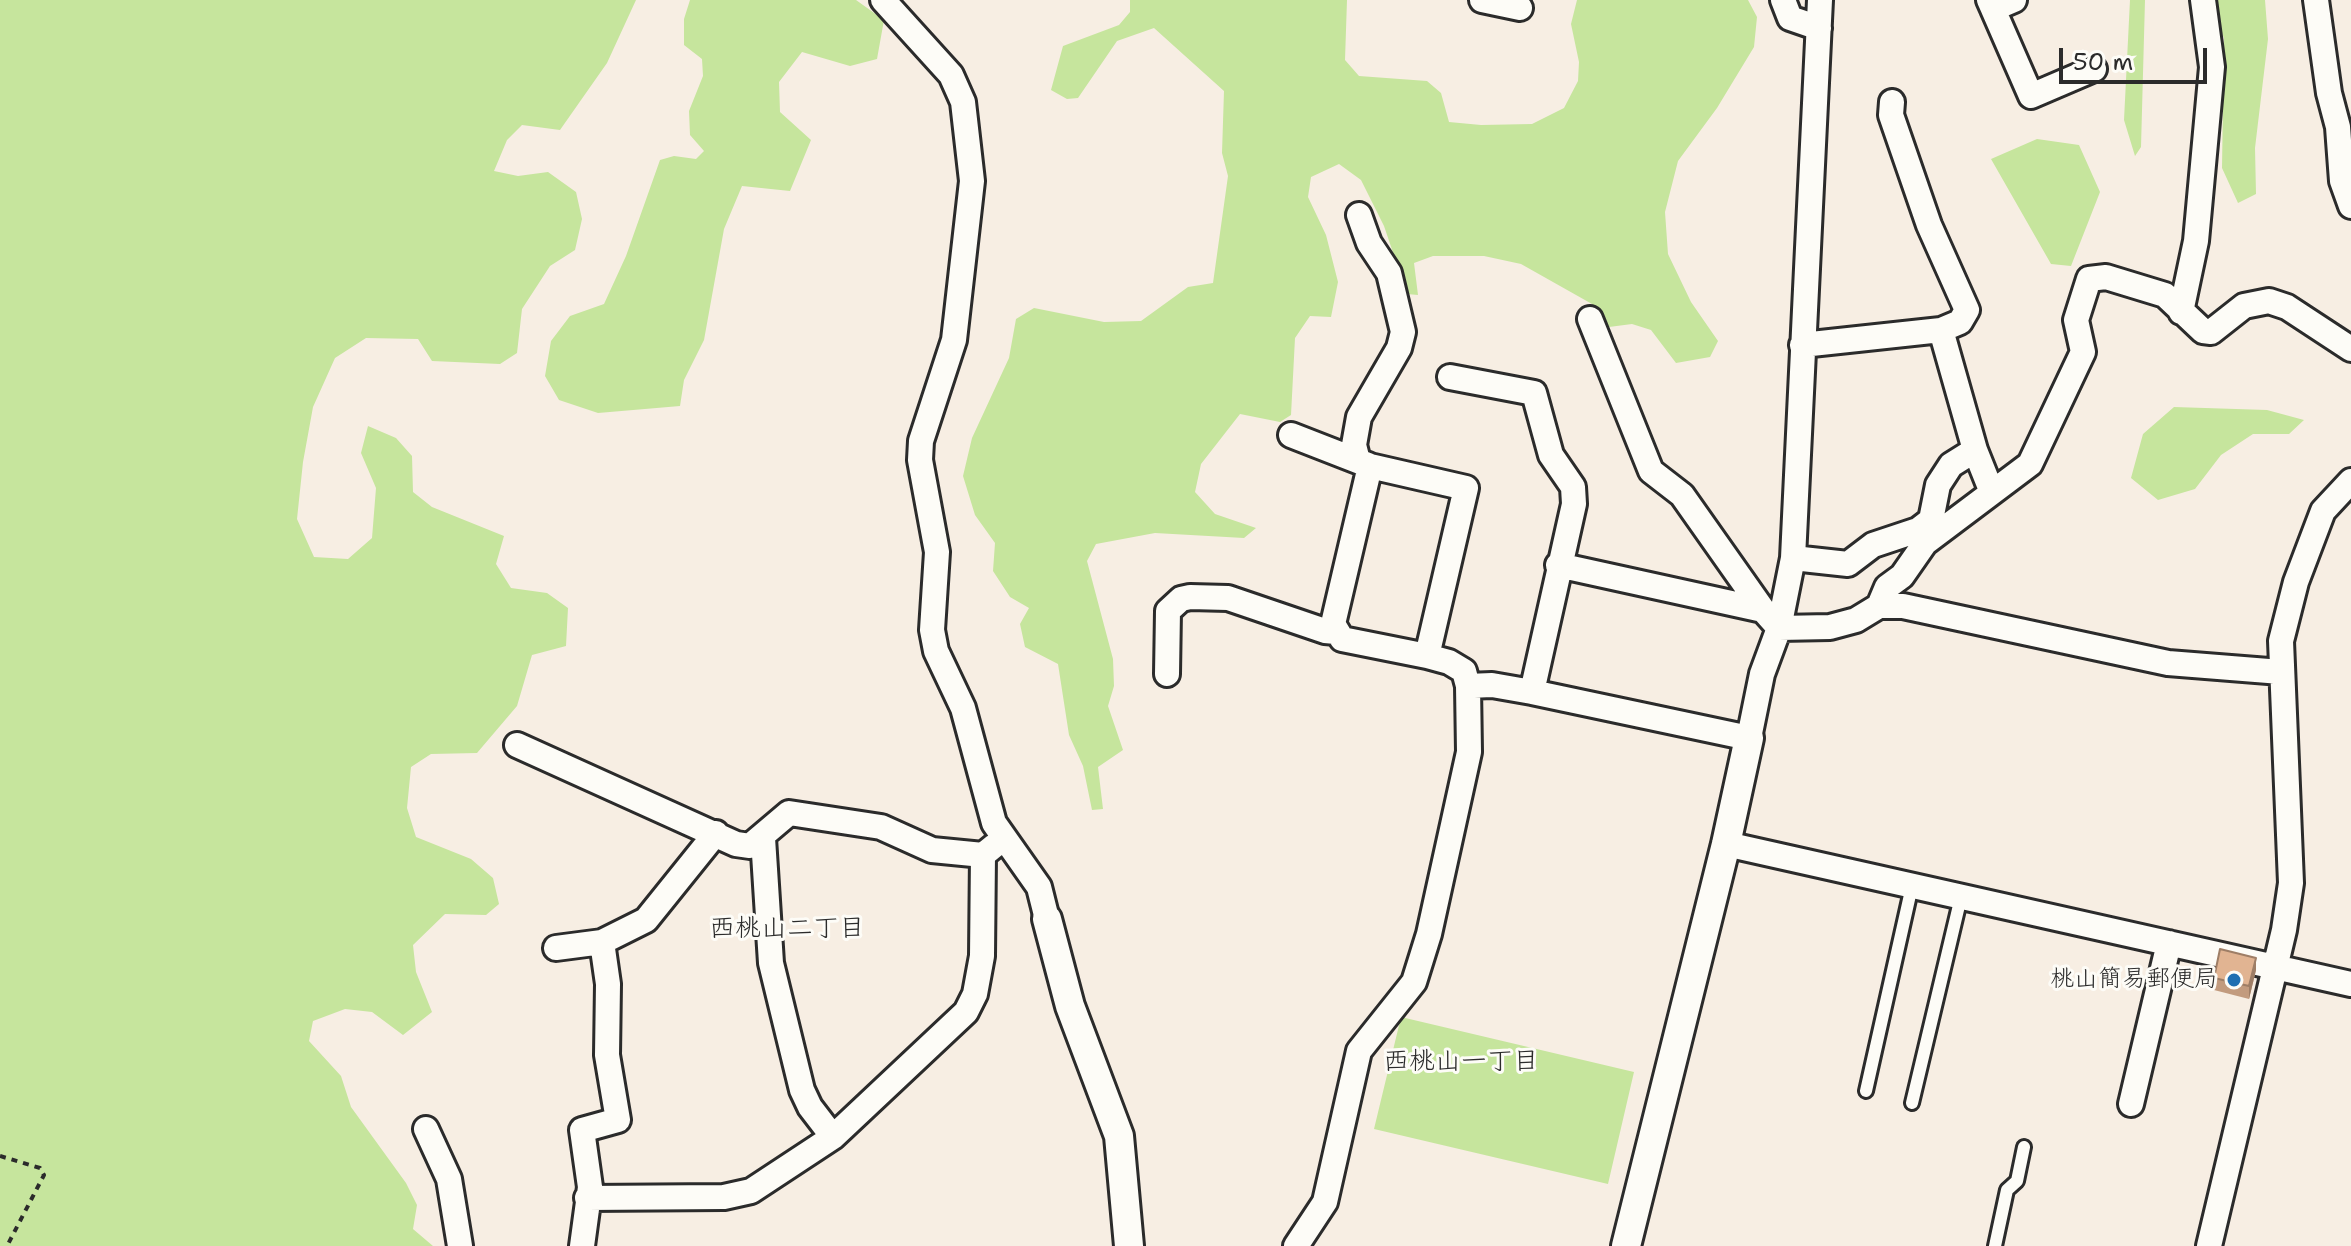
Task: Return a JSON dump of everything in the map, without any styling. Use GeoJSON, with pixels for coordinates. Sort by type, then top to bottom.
{"type":"FeatureCollection","features":[{"type":"Feature","properties":{"kind":"street"},"geometry":{"type":"LineString","coordinates":[[883,0],[951,75],[963,102],[969,137],[972,181],[954,340],[921,441],[920,460],[937,552],[932,630],[936,651],[963,708],[986,801],[1003,835],[1039,887],[1070,1006],[1119,1136],[1129,1246]]}},
{"type":"Feature","properties":{"kind":"street"},"geometry":{"type":"LineString","coordinates":[[1482,0],[1520,8]]}},
{"type":"Feature","properties":{"kind":"street"},"geometry":{"type":"LineString","coordinates":[[1783,0],[1790,18],[1819,28]]}},
{"type":"Feature","properties":{"kind":"street"},"geometry":{"type":"LineString","coordinates":[[1626,1246],[1726,844],[1762,674],[1779,628],[1793,558],[1821,0]]}},
{"type":"Feature","properties":{"kind":"street"},"geometry":{"type":"LineString","coordinates":[[2181,312],[2196,241],[2212,67],[2203,0]]}},
{"type":"Feature","properties":{"kind":"street"},"geometry":{"type":"LineString","coordinates":[[2316,0],[2329,93],[2338,127],[2342,181],[2351,206]]}},
{"type":"Feature","properties":{"kind":"street"},"geometry":{"type":"LineString","coordinates":[[1999,3],[2031,96],[2094,69]]}},
{"type":"Feature","properties":{"kind":"street"},"geometry":{"type":"LineString","coordinates":[[1802,345],[1941,330],[1960,322],[1967,310],[1929,225],[1891,115],[1892,102]]}},
{"type":"Feature","properties":{"kind":"street"},"geometry":{"type":"LineString","coordinates":[[1296,1246],[1325,1202],[1359,1051],[1414,982],[1429,934],[1469,752],[1468,686],[1464,671],[1449,662],[1427,656],[1342,639],[1333,624],[1364,463],[1354,445],[1359,417],[1399,348],[1403,332],[1389,273],[1369,243],[1359,215]]}},
{"type":"Feature","properties":{"kind":"street"},"geometry":{"type":"LineString","coordinates":[[1879,606],[1887,587],[1902,576],[1925,543],[1991,490],[2014,478],[2030,464],[2083,352],[2076,320],[2089,279],[2106,277],[2165,295],[2203,331],[2211,332],[2244,306],[2269,301],[2287,307],[2351,349]]}},
{"type":"Feature","properties":{"kind":"street"},"geometry":{"type":"LineString","coordinates":[[1590,319],[1651,471],[1682,495],[1779,628],[1830,627],[1856,620],[1879,606],[1903,606],[2168,663],[2281,672]]}},
{"type":"Feature","properties":{"kind":"street"},"geometry":{"type":"LineString","coordinates":[[1941,330],[1975,450],[1991,490]]}},
{"type":"Feature","properties":{"kind":"street"},"geometry":{"type":"LineString","coordinates":[[1450,377],[1534,393],[1551,455],[1573,487],[1574,504],[1532,692]]}},
{"type":"Feature","properties":{"kind":"street"},"geometry":{"type":"LineString","coordinates":[[1291,435],[1364,463],[1466,488],[1427,656]]}},
{"type":"Feature","properties":{"kind":"street"},"geometry":{"type":"LineString","coordinates":[[1793,558],[1848,564],[1873,545],[1918,530],[1931,520],[1938,485],[1951,465],[1975,450]]}},
{"type":"Feature","properties":{"kind":"street"},"geometry":{"type":"LineString","coordinates":[[2209,1246],[2276,966],[2291,883],[2281,641],[2296,582],[2323,511],[2351,481]]}},
{"type":"Feature","properties":{"kind":"street"},"geometry":{"type":"LineString","coordinates":[[1558,565],[1763,610]]}},
{"type":"Feature","properties":{"kind":"street"},"geometry":{"type":"LineString","coordinates":[[1167,674],[1168,611],[1181,599],[1228,598],[1336,632]]}},
{"type":"Feature","properties":{"kind":"street"},"geometry":{"type":"LineString","coordinates":[[1468,686],[1492,685],[1532,692],[1749,738]]}},
{"type":"Feature","properties":{"kind":"street"},"geometry":{"type":"LineString","coordinates":[[517,745],[658,811],[750,846],[789,813],[881,827],[932,850],[983,855]]}},
{"type":"Feature","properties":{"kind":"street"},"geometry":{"type":"LineString","coordinates":[[587,1198],[724,1197],[738,1194],[765,1183],[833,1137],[966,1012],[975,994],[982,956],[983,855],[1003,835]]}},
{"type":"Feature","properties":{"kind":"street"},"geometry":{"type":"LineString","coordinates":[[763,838],[771,963],[802,1090],[810,1107],[833,1137]]}},
{"type":"Feature","properties":{"kind":"street"},"geometry":{"type":"LineString","coordinates":[[726,839],[769,911]]}},
{"type":"Feature","properties":{"kind":"street"},"geometry":{"type":"LineString","coordinates":[[556,948],[602,942],[646,920],[726,839]]}},
{"type":"Feature","properties":{"kind":"street"},"geometry":{"type":"LineString","coordinates":[[1726,844],[2351,984]]}},
{"type":"Feature","properties":{"kind":"street"},"geometry":{"type":"LineString","coordinates":[[582,1246],[590,1187],[582,1130],[618,1120],[607,1055],[608,984],[602,942]]}},
{"type":"Feature","properties":{"kind":"street"},"geometry":{"type":"LineString","coordinates":[[2131,1104],[2169,943]]}},
{"type":"Feature","properties":{"kind":"street"},"geometry":{"type":"LineString","coordinates":[[426,1129],[449,1179],[460,1246]]}},
{"type":"Feature","properties":{"kind":"lane"},"geometry":{"type":"LineString","coordinates":[[1866,1091],[1912,886]]}},
{"type":"Feature","properties":{"kind":"lane"},"geometry":{"type":"LineString","coordinates":[[1912,1103],[1961,897]]}},
{"type":"Feature","properties":{"kind":"lane"},"geometry":{"type":"LineString","coordinates":[[1995,1246],[2007,1190],[2017,1181],[2024,1147]]}},
{"type":"Feature","properties":{"kind":"path"},"geometry":{"type":"LineString","coordinates":[[0,1156],[40,1168],[44,1175],[7,1246]]}},
{"type":"Feature","properties":{"kind":"green space"},"geometry":{"type":"Polygon","coordinates":[[[0,0],[636,0],[607,63],[560,130],[522,125],[507,140],[494,171],[518,176],[548,172],[576,192],[582,219],[575,250],[550,266],[522,309],[517,353],[500,364],[432,361],[418,339],[366,338],[335,358],[313,407],[303,462],[297,519],[314,557],[348,559],[372,538],[376,488],[361,453],[368,426],[396,438],[412,456],[413,492],[432,507],[504,536],[496,564],[511,588],[547,593],[568,608],[566,646],[532,655],[517,706],[477,753],[431,754],[411,767],[407,808],[416,837],[471,859],[493,878],[499,904],[486,915],[445,914],[413,945],[416,972],[432,1012],[403,1035],[372,1012],[345,1009],[313,1021],[309,1041],[341,1076],[351,1107],[406,1183],[417,1205],[413,1229],[433,1246],[0,1246],[0,0]]]}},
{"type":"Feature","properties":{"kind":"green space"},"geometry":{"type":"Polygon","coordinates":[[[690,0],[856,0],[884,20],[877,59],[850,66],[802,52],[779,82],[780,112],[811,140],[790,191],[742,186],[724,229],[704,340],[684,380],[680,406],[598,413],[559,400],[545,376],[551,341],[570,316],[604,304],[626,256],[660,160],[674,156],[696,159],[704,151],[690,135],[689,111],[703,76],[702,59],[684,45],[684,19],[690,0]]]}},
{"type":"Feature","properties":{"kind":"green space"},"geometry":{"type":"Polygon","coordinates":[[[1130,0],[1347,0],[1345,60],[1359,76],[1427,81],[1441,93],[1449,122],[1481,125],[1532,124],[1564,108],[1578,81],[1579,62],[1571,24],[1577,0],[1748,0],[1757,17],[1754,47],[1717,108],[1678,161],[1665,212],[1668,254],[1691,302],[1718,341],[1710,357],[1676,363],[1651,330],[1632,324],[1609,327],[1592,304],[1521,264],[1484,256],[1433,256],[1414,263],[1418,295],[1407,294],[1384,226],[1361,180],[1339,164],[1311,177],[1308,197],[1326,235],[1338,282],[1331,317],[1310,316],[1295,338],[1291,415],[1280,422],[1240,414],[1201,464],[1195,492],[1215,514],[1256,528],[1244,538],[1155,533],[1096,544],[1087,561],[1113,659],[1114,686],[1108,706],[1123,750],[1098,767],[1103,809],[1092,810],[1083,766],[1069,735],[1058,664],[1025,647],[1020,624],[1029,608],[1010,597],[993,571],[995,543],[975,515],[963,476],[972,438],[1009,358],[1016,319],[1034,308],[1104,322],[1141,321],[1188,287],[1213,283],[1228,176],[1222,153],[1224,91],[1154,28],[1117,41],[1078,98],[1067,99],[1051,90],[1063,46],[1119,25],[1130,12],[1130,0]]]}},
{"type":"Feature","properties":{"kind":"green space"},"geometry":{"type":"Polygon","coordinates":[[[2130,0],[2145,0],[2141,147],[2135,156],[2124,120],[2130,0]]]}},
{"type":"Feature","properties":{"kind":"green space"},"geometry":{"type":"Polygon","coordinates":[[[2209,0],[2265,0],[2268,39],[2255,148],[2256,194],[2238,203],[2222,168],[2224,38],[2209,0]]]}},
{"type":"Feature","properties":{"kind":"green space"},"geometry":{"type":"Polygon","coordinates":[[[2037,139],[2079,145],[2100,192],[2071,266],[2051,264],[1991,159],[2037,139]]]}},
{"type":"Feature","properties":{"kind":"green space"},"geometry":{"type":"Polygon","coordinates":[[[2174,407],[2267,410],[2304,420],[2289,434],[2253,434],[2221,455],[2195,489],[2158,500],[2131,478],[2143,434],[2174,407]]]}},
{"type":"Feature","properties":{"kind":"green space"},"geometry":{"type":"Polygon","coordinates":[[[1401,1017],[1634,1072],[1608,1184],[1374,1129],[1401,1017]]]}},
{"type":"Feature","properties":{"kind":"building"},"geometry":{"type":"Polygon","coordinates":[[[2220,949],[2256,958],[2249,986],[2214,978],[2220,949]]]}},
{"type":"Feature","properties":{"kind":"place","name":"桃山簡易郵便局"},"geometry":{"type":"Point","coordinates":[2234,980]}},
{"type":"Feature","properties":{"kind":"district","name":"西桃山二丁目"},"geometry":{"type":"Point","coordinates":[787,929]}},
{"type":"Feature","properties":{"kind":"district","name":"西桃山一丁目"},"geometry":{"type":"Point","coordinates":[1461,1062]}}]}
